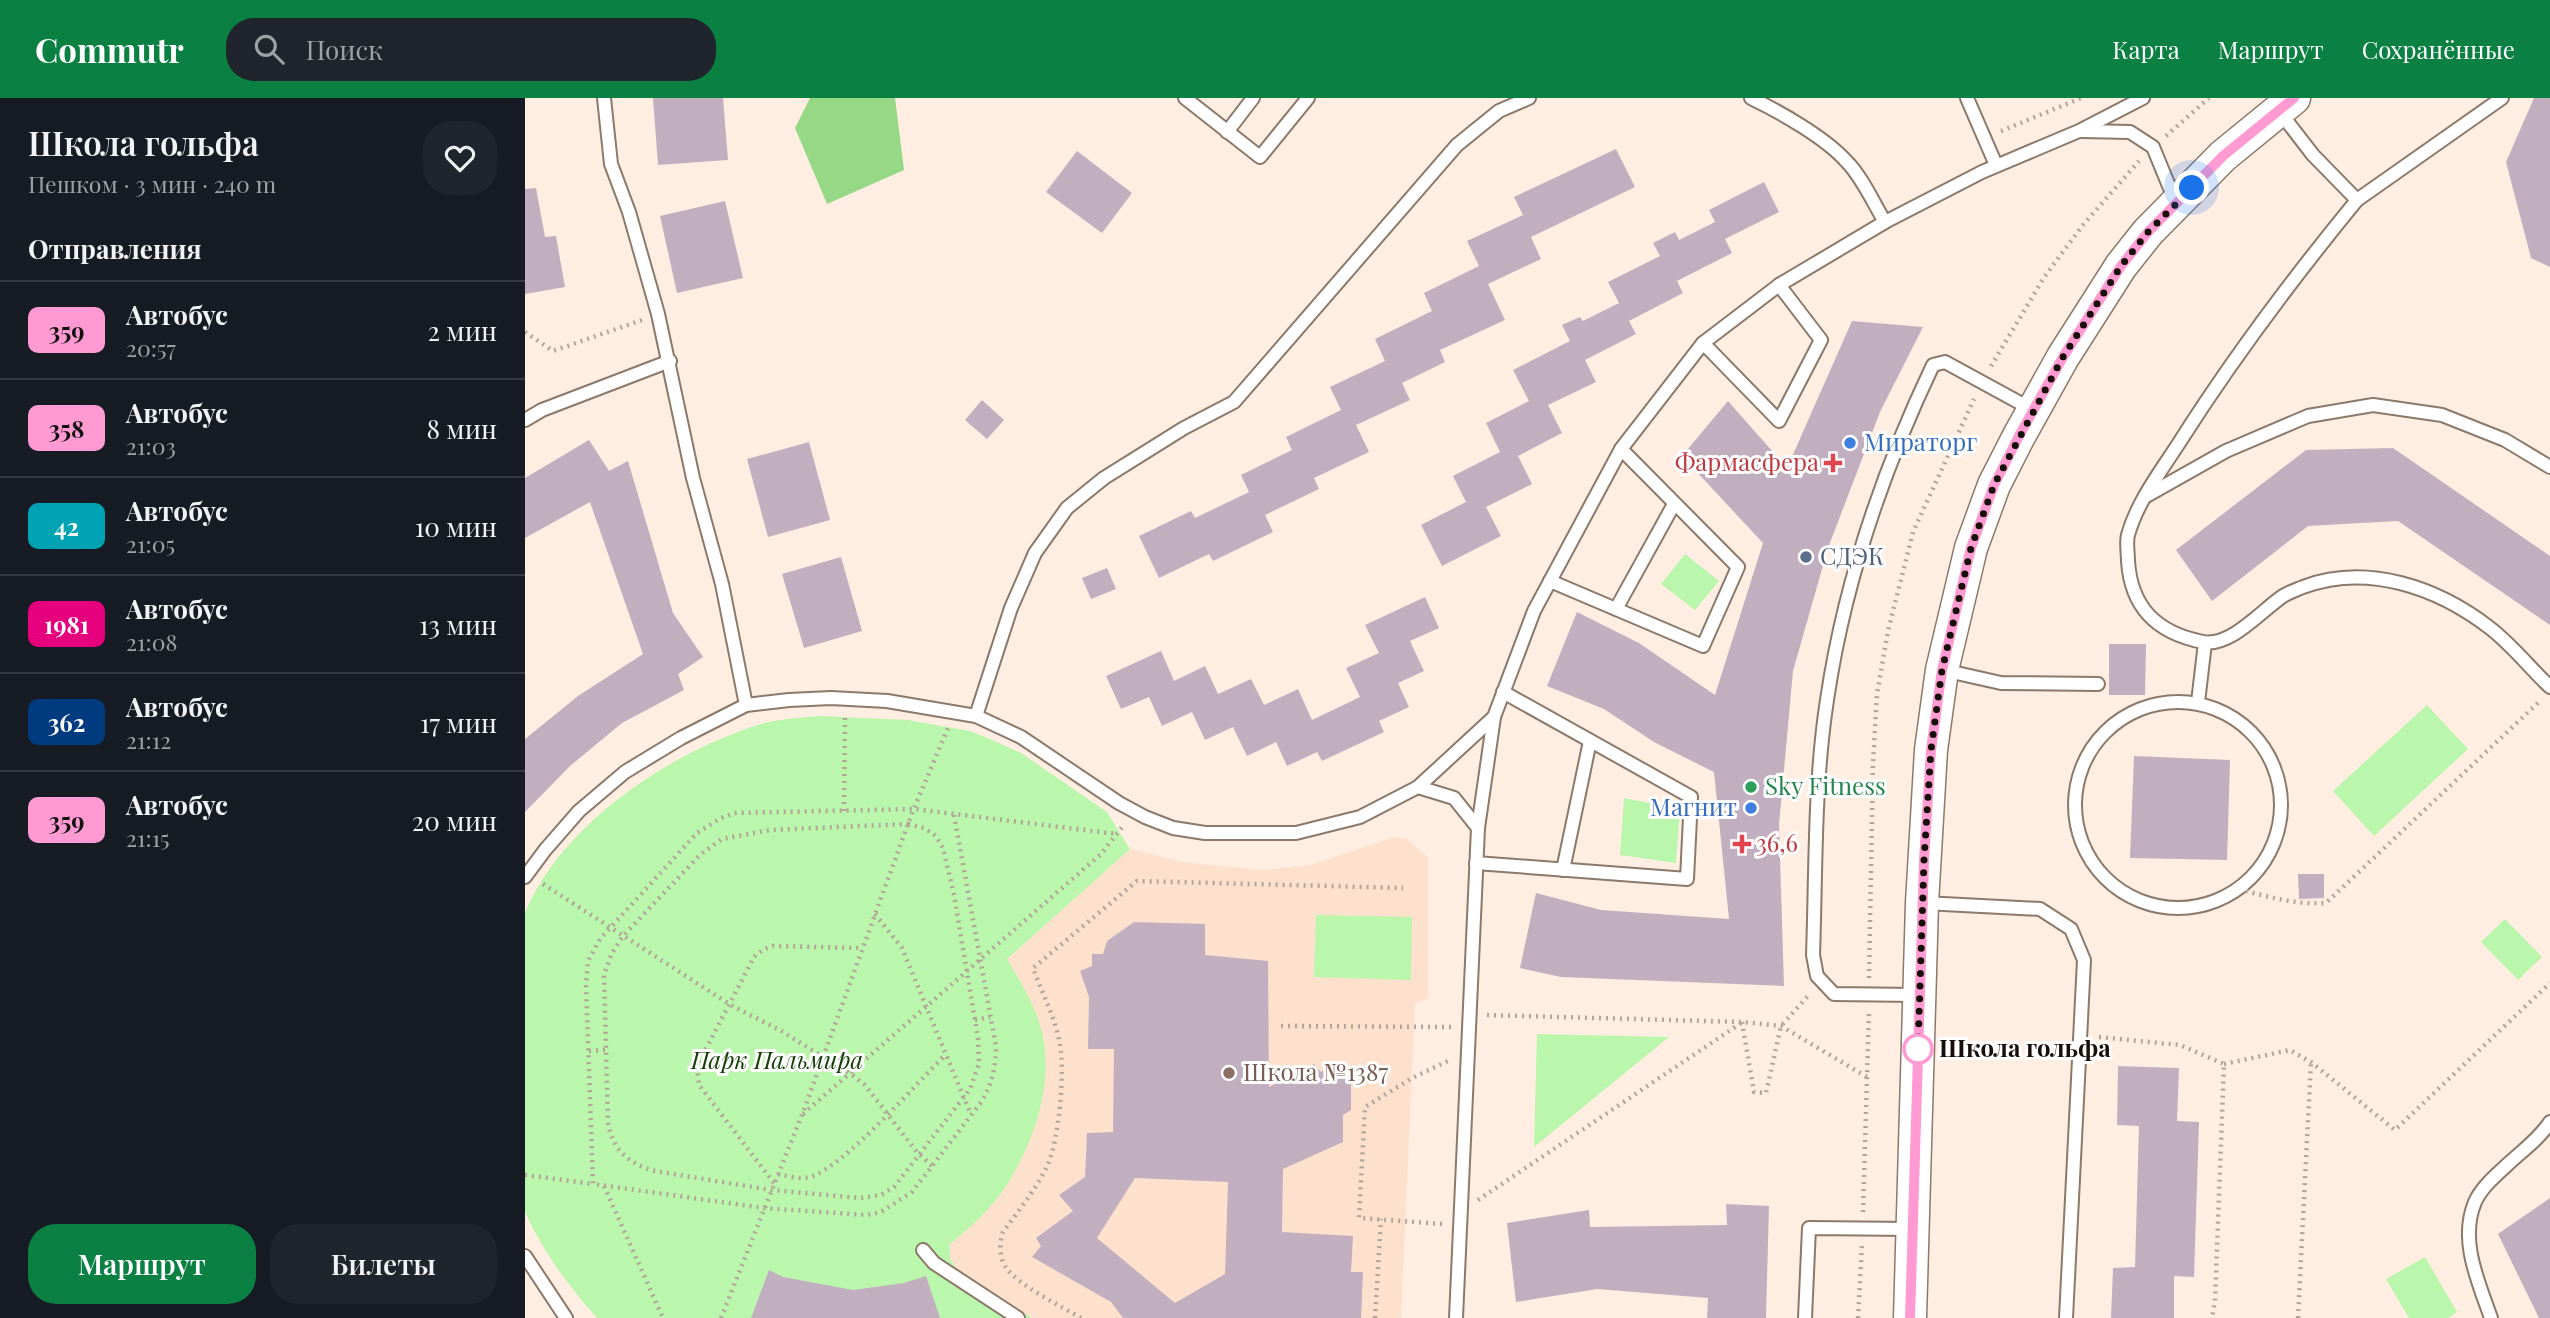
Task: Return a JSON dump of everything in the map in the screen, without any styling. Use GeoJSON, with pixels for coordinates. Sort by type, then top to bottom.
{"type":"FeatureCollection","features":[{"type":"Feature","properties":{"kind":"street"},"geometry":{"type":"LineString","coordinates":[[1910,1318],[1923,903],[1931,750],[1942,670],[1971,548],[1994,485],[2033,410],[2070,345],[2121,266],[2148,232],[2223,156],[2286,104]]}},
{"type":"Feature","properties":{"kind":"lane"},"geometry":{"type":"LineString","coordinates":[[604,98],[611,164],[629,212],[670,361],[693,478],[722,584],[746,705]]}},
{"type":"Feature","properties":{"kind":"lane"},"geometry":{"type":"LineString","coordinates":[[1185,98],[1260,157],[1308,98]]}},
{"type":"Feature","properties":{"kind":"lane"},"geometry":{"type":"LineString","coordinates":[[1227,132],[1253,98]]}},
{"type":"Feature","properties":{"kind":"lane"},"geometry":{"type":"LineString","coordinates":[[976,716],[1011,608],[1035,553],[1067,508],[1104,478],[1184,428],[1234,402],[1457,145],[1499,111],[1529,98]]}},
{"type":"Feature","properties":{"kind":"lane"},"geometry":{"type":"LineString","coordinates":[[1751,98],[1807,130],[1848,162],[1885,222]]}},
{"type":"Feature","properties":{"kind":"lane"},"geometry":{"type":"LineString","coordinates":[[1968,98],[1996,165]]}},
{"type":"Feature","properties":{"kind":"lane"},"geometry":{"type":"LineString","coordinates":[[1455,1318],[1478,828],[1494,717],[1534,611],[1621,449],[1703,343],[1779,285],[1885,222],[1996,165],[2079,131],[2143,98]]}},
{"type":"Feature","properties":{"kind":"lane"},"geometry":{"type":"LineString","coordinates":[[2502,98],[2357,200],[2304,265],[2218,381],[2145,497],[2127,537],[2130,578],[2144,614],[2171,631],[2205,643],[2223,639],[2243,628],[2285,594],[2323,580],[2362,576],[2410,585],[2435,594],[2490,628],[2550,690]]}},
{"type":"Feature","properties":{"kind":"lane"},"geometry":{"type":"LineString","coordinates":[[2286,104],[2313,155],[2357,200]]}},
{"type":"Feature","properties":{"kind":"lane"},"geometry":{"type":"LineString","coordinates":[[2079,131],[2130,132],[2153,147],[2176,204]]}},
{"type":"Feature","properties":{"kind":"lane"},"geometry":{"type":"LineString","coordinates":[[1703,343],[1779,421],[1821,340],[1779,285]]}},
{"type":"Feature","properties":{"kind":"lane"},"geometry":{"type":"LineString","coordinates":[[525,420],[542,410],[670,361]]}},
{"type":"Feature","properties":{"kind":"lane"},"geometry":{"type":"LineString","coordinates":[[1920,995],[1833,993],[1817,976],[1813,955],[1819,778],[1825,713],[1841,623],[1870,522],[1916,401],[1933,365],[1945,362],[1983,380],[2033,410]]}},
{"type":"Feature","properties":{"kind":"lane"},"geometry":{"type":"LineString","coordinates":[[2145,497],[2226,451],[2308,416],[2374,405],[2442,415],[2505,440],[2550,467]]}},
{"type":"Feature","properties":{"kind":"lane"},"geometry":{"type":"LineString","coordinates":[[1550,580],[1703,646],[1738,567],[1621,449]]}},
{"type":"Feature","properties":{"kind":"lane"},"geometry":{"type":"LineString","coordinates":[[1616,609],[1674,503]]}},
{"type":"Feature","properties":{"kind":"lane"},"geometry":{"type":"LineString","coordinates":[[2198,702],[2205,643]]}},
{"type":"Feature","properties":{"kind":"lane"},"geometry":{"type":"LineString","coordinates":[[1942,670],[2001,683],[2098,684]]}},
{"type":"Feature","properties":{"kind":"lane"},"geometry":{"type":"LineString","coordinates":[[1476,863],[1687,879],[1691,797],[1503,692]]}},
{"type":"Feature","properties":{"kind":"lane"},"geometry":{"type":"LineString","coordinates":[[526,875],[579,811],[625,772],[681,738],[746,705],[789,700],[887,701],[976,716],[1021,737],[1134,811],[1173,828],[1205,833],[1296,833],[1360,817],[1418,787],[1494,717]]}},
{"type":"Feature","properties":{"kind":"lane"},"geometry":{"type":"LineString","coordinates":[[2175,702],[2198,702],[2234,716],[2262,742],[2277,772],[2282,808],[2279,830],[2264,863],[2239,889],[2192,908],[2151,905],[2109,883],[2082,845],[2074,793],[2089,748],[2115,721],[2175,702]]}},
{"type":"Feature","properties":{"kind":"lane"},"geometry":{"type":"LineString","coordinates":[[1563,870],[1590,741]]}},
{"type":"Feature","properties":{"kind":"lane"},"geometry":{"type":"LineString","coordinates":[[1418,787],[1454,798],[1478,828]]}},
{"type":"Feature","properties":{"kind":"lane"},"geometry":{"type":"LineString","coordinates":[[1923,903],[2040,909],[2071,929],[2084,960],[2066,1318]]}},
{"type":"Feature","properties":{"kind":"lane"},"geometry":{"type":"LineString","coordinates":[[2491,1318],[2467,1238],[2475,1201],[2493,1179],[2548,1130]]}},
{"type":"Feature","properties":{"kind":"lane"},"geometry":{"type":"LineString","coordinates":[[1805,1318],[1809,1228],[1913,1229]]}},
{"type":"Feature","properties":{"kind":"lane"},"geometry":{"type":"LineString","coordinates":[[923,1250],[934,1263],[1018,1318]]}},
{"type":"Feature","properties":{"kind":"lane"},"geometry":{"type":"LineString","coordinates":[[525,1256],[566,1318]]}},
{"type":"Feature","properties":{"kind":"path"},"geometry":{"type":"LineString","coordinates":[[1985,138],[2081,98]]}},
{"type":"Feature","properties":{"kind":"path"},"geometry":{"type":"LineString","coordinates":[[525,332],[553,351],[658,314]]}},
{"type":"Feature","properties":{"kind":"path"},"geometry":{"type":"LineString","coordinates":[[2239,889],[2275,899],[2308,904],[2326,903],[2550,690]]}},
{"type":"Feature","properties":{"kind":"path"},"geometry":{"type":"LineString","coordinates":[[844,811],[845,699]]}},
{"type":"Feature","properties":{"kind":"path"},"geometry":{"type":"LineString","coordinates":[[721,1318],[802,1115],[908,824],[955,711]]}},
{"type":"Feature","properties":{"kind":"path"},"geometry":{"type":"LineString","coordinates":[[593,1184],[586,984],[588,961],[591,951],[610,928],[697,833],[720,818],[734,813],[914,809],[1117,834]]}},
{"type":"Feature","properties":{"kind":"path"},"geometry":{"type":"LineString","coordinates":[[802,1115],[1101,854],[1134,811]]}},
{"type":"Feature","properties":{"kind":"path"},"geometry":{"type":"LineString","coordinates":[[525,1175],[764,1208],[867,1215],[881,1212],[912,1192],[971,1116],[990,1086],[996,1064],[996,1046],[954,815]]}},
{"type":"Feature","properties":{"kind":"path"},"geometry":{"type":"LineString","coordinates":[[908,824],[924,828],[936,836],[943,848],[954,895],[975,1020],[979,1063],[976,1077],[964,1097],[894,1187],[872,1198],[771,1190],[655,1171],[633,1163],[621,1153],[614,1143],[608,1122],[604,975],[612,953],[623,936],[701,854],[722,839],[771,830],[908,824]]}},
{"type":"Feature","properties":{"kind":"path"},"geometry":{"type":"LineString","coordinates":[[526,875],[729,1004],[778,1029],[851,1074],[864,1084],[932,1166]]}},
{"type":"Feature","properties":{"kind":"path"},"geometry":{"type":"LineString","coordinates":[[1081,1318],[1017,1279],[1005,1268],[1001,1253],[1000,1241],[1003,1232],[1038,1183],[1049,1162],[1056,1136],[1061,1076],[1060,1045],[1033,968],[1137,881],[1403,888]]}},
{"type":"Feature","properties":{"kind":"path"},"geometry":{"type":"LineString","coordinates":[[875,914],[902,948],[971,1116]]}},
{"type":"Feature","properties":{"kind":"path"},"geometry":{"type":"LineString","coordinates":[[774,1183],[699,1085],[697,1066],[754,957],[764,949],[773,946],[863,948]]}},
{"type":"Feature","properties":{"kind":"path"},"geometry":{"type":"LineString","coordinates":[[1742,1022],[1754,1092],[1766,1093],[1781,1026],[1822,981]]}},
{"type":"Feature","properties":{"kind":"path"},"geometry":{"type":"LineString","coordinates":[[2080,1035],[2181,1045],[2224,1064],[2290,1050],[2311,1062],[2395,1130],[2550,982]]}},
{"type":"Feature","properties":{"kind":"path"},"geometry":{"type":"LineString","coordinates":[[975,1020],[990,1017]]}},
{"type":"Feature","properties":{"kind":"path"},"geometry":{"type":"LineString","coordinates":[[1281,1026],[1469,1021],[1742,1022],[1781,1026],[1867,1077]]}},
{"type":"Feature","properties":{"kind":"path"},"geometry":{"type":"LineString","coordinates":[[1468,1052],[1412,1078],[1364,1107],[1359,1218],[1460,1218],[1742,1022]]}},
{"type":"Feature","properties":{"kind":"path"},"geometry":{"type":"LineString","coordinates":[[589,1051],[606,1050]]}},
{"type":"Feature","properties":{"kind":"path"},"geometry":{"type":"LineString","coordinates":[[778,1174],[809,1177],[830,1167],[888,1114],[946,1054]]}},
{"type":"Feature","properties":{"kind":"path"},"geometry":{"type":"LineString","coordinates":[[2298,1318],[2311,1062]]}},
{"type":"Feature","properties":{"kind":"path"},"geometry":{"type":"LineString","coordinates":[[2212,1318],[2215,1301],[2224,1064]]}},
{"type":"Feature","properties":{"kind":"path"},"geometry":{"type":"LineString","coordinates":[[604,1185],[663,1318]]}},
{"type":"Feature","properties":{"kind":"path"},"geometry":{"type":"LineString","coordinates":[[1375,1318],[1381,1219]]}},
{"type":"Feature","properties":{"kind":"shaded area","name":"Школа №1387"},"geometry":{"type":"Polygon","coordinates":[[[1394,837],[1407,839],[1428,857],[1428,998],[1415,1004],[1401,1318],[1032,1318],[960,1274],[950,1259],[950,1244],[970,1227],[1022,984],[1007,959],[1130,849],[1182,862],[1261,870],[1310,865],[1394,837]]]}},
{"type":"Feature","properties":{"kind":"green space"},"geometry":{"type":"Polygon","coordinates":[[[810,98],[895,98],[904,170],[827,204],[795,128],[810,98]]]}},
{"type":"Feature","properties":{"kind":"green space"},"geometry":{"type":"Polygon","coordinates":[[[1685,554],[1719,581],[1695,610],[1661,584],[1685,554]]]}},
{"type":"Feature","properties":{"kind":"green space"},"geometry":{"type":"Polygon","coordinates":[[[2427,705],[2468,749],[2374,836],[2333,791],[2427,705]]]}},
{"type":"Feature","properties":{"kind":"green space","name":"Парк Пальмира"},"geometry":{"type":"Polygon","coordinates":[[[819,716],[908,720],[970,731],[997,742],[1021,753],[1107,812],[1130,849],[1007,959],[1028,996],[1041,1027],[1045,1056],[1043,1095],[1032,1134],[1016,1170],[987,1210],[950,1244],[950,1259],[960,1274],[1032,1318],[597,1318],[557,1268],[525,1212],[525,913],[542,880],[592,821],[623,795],[657,772],[692,752],[761,724],[819,716]]]}},
{"type":"Feature","properties":{"kind":"green space"},"geometry":{"type":"Polygon","coordinates":[[[1624,798],[1680,809],[1676,863],[1620,855],[1624,798]]]}},
{"type":"Feature","properties":{"kind":"green space"},"geometry":{"type":"Polygon","coordinates":[[[1316,915],[1412,917],[1411,980],[1314,977],[1316,915]]]}},
{"type":"Feature","properties":{"kind":"green space"},"geometry":{"type":"Polygon","coordinates":[[[2505,919],[2542,957],[2518,980],[2481,942],[2505,919]]]}},
{"type":"Feature","properties":{"kind":"green space"},"geometry":{"type":"Polygon","coordinates":[[[1537,1034],[1669,1037],[1534,1147],[1537,1034]]]}},
{"type":"Feature","properties":{"kind":"green space"},"geometry":{"type":"Polygon","coordinates":[[[2425,1257],[2457,1312],[2448,1318],[2409,1318],[2386,1279],[2425,1257]]]}},
{"type":"Feature","properties":{"kind":"building"},"geometry":{"type":"Polygon","coordinates":[[[653,98],[723,98],[728,160],[658,165],[653,98]]]}},
{"type":"Feature","properties":{"kind":"building"},"geometry":{"type":"Polygon","coordinates":[[[2534,98],[2550,98],[2550,267],[2531,258],[2506,162],[2534,98]]]}},
{"type":"Feature","properties":{"kind":"building"},"geometry":{"type":"Polygon","coordinates":[[[1616,149],[1635,187],[1531,237],[1541,259],[1488,284],[1505,320],[1440,350],[1445,362],[1402,383],[1410,400],[1356,425],[1369,452],[1314,478],[1319,489],[1265,515],[1273,532],[1213,561],[1209,554],[1159,578],[1139,536],[1191,511],[1195,518],[1249,492],[1241,475],[1292,450],[1286,437],[1341,410],[1330,387],[1385,361],[1375,339],[1432,311],[1424,293],[1479,266],[1467,241],[1523,215],[1514,197],[1616,149]]]}},
{"type":"Feature","properties":{"kind":"building"},"geometry":{"type":"Polygon","coordinates":[[[1077,151],[1132,193],[1102,233],[1046,192],[1077,151]]]}},
{"type":"Feature","properties":{"kind":"building"},"geometry":{"type":"Polygon","coordinates":[[[1764,182],[1779,212],[1725,239],[1732,253],[1677,281],[1683,293],[1629,321],[1636,334],[1585,360],[1596,382],[1548,405],[1562,433],[1518,456],[1532,484],[1486,507],[1501,536],[1442,566],[1421,525],[1466,502],[1453,476],[1500,452],[1486,423],[1529,401],[1513,370],[1570,341],[1562,325],[1580,317],[1583,321],[1619,303],[1608,282],[1660,256],[1653,243],[1675,232],[1679,240],[1715,222],[1709,210],[1764,182]]]}},
{"type":"Feature","properties":{"kind":"building"},"geometry":{"type":"Polygon","coordinates":[[[536,188],[545,237],[556,236],[565,287],[525,294],[525,189],[536,188]]]}},
{"type":"Feature","properties":{"kind":"building"},"geometry":{"type":"Polygon","coordinates":[[[725,201],[743,278],[677,293],[660,216],[725,201]]]}},
{"type":"Feature","properties":{"kind":"building"},"geometry":{"type":"Polygon","coordinates":[[[1852,321],[1923,327],[1880,412],[1828,548],[1793,671],[1779,825],[1784,986],[1561,977],[1520,968],[1536,893],[1601,910],[1729,919],[1714,772],[1654,742],[1604,709],[1547,686],[1577,612],[1639,643],[1715,695],[1763,543],[1682,456],[1728,401],[1787,468],[1852,321]]]}},
{"type":"Feature","properties":{"kind":"building"},"geometry":{"type":"Polygon","coordinates":[[[982,400],[1004,420],[987,439],[965,420],[982,400]]]}},
{"type":"Feature","properties":{"kind":"building"},"geometry":{"type":"Polygon","coordinates":[[[589,440],[609,471],[628,461],[673,613],[703,657],[678,674],[684,690],[622,723],[570,766],[525,812],[525,739],[578,696],[643,654],[590,502],[525,538],[525,478],[589,440]]]}},
{"type":"Feature","properties":{"kind":"building"},"geometry":{"type":"Polygon","coordinates":[[[809,442],[830,520],[768,537],[747,459],[809,442]]]}},
{"type":"Feature","properties":{"kind":"building"},"geometry":{"type":"Polygon","coordinates":[[[2393,448],[2550,556],[2550,625],[2398,521],[2308,526],[2212,601],[2176,550],[2306,450],[2393,448]]]}},
{"type":"Feature","properties":{"kind":"building"},"geometry":{"type":"Polygon","coordinates":[[[841,557],[862,631],[804,648],[782,574],[841,557]]]}},
{"type":"Feature","properties":{"kind":"building"},"geometry":{"type":"Polygon","coordinates":[[[1107,568],[1116,589],[1091,599],[1082,578],[1107,568]]]}},
{"type":"Feature","properties":{"kind":"building"},"geometry":{"type":"Polygon","coordinates":[[[1425,597],[1439,628],[1410,641],[1424,671],[1398,683],[1409,707],[1379,721],[1384,732],[1322,761],[1317,752],[1287,766],[1276,742],[1247,756],[1233,727],[1205,740],[1192,712],[1162,726],[1149,697],[1121,709],[1106,676],[1161,651],[1174,681],[1205,666],[1218,694],[1251,679],[1264,705],[1298,689],[1312,720],[1360,697],[1346,668],[1379,653],[1365,625],[1425,597]]]}},
{"type":"Feature","properties":{"kind":"building"},"geometry":{"type":"Polygon","coordinates":[[[2109,644],[2146,644],[2145,695],[2109,695],[2109,644]]]}},
{"type":"Feature","properties":{"kind":"building"},"geometry":{"type":"Polygon","coordinates":[[[2134,756],[2230,760],[2227,860],[2130,858],[2134,756]]]}},
{"type":"Feature","properties":{"kind":"building"},"geometry":{"type":"Polygon","coordinates":[[[2298,874],[2324,874],[2324,898],[2299,899],[2298,874]]]}},
{"type":"Feature","properties":{"kind":"building"},"geometry":{"type":"Polygon","coordinates":[[[1134,922],[1205,924],[1205,955],[1268,961],[1269,1087],[1314,1064],[1321,1072],[1330,1067],[1351,1081],[1351,1110],[1343,1115],[1343,1142],[1283,1169],[1282,1232],[1353,1236],[1351,1272],[1363,1272],[1361,1318],[1123,1318],[1111,1302],[1032,1257],[1041,1246],[1036,1238],[1073,1211],[1059,1195],[1085,1177],[1087,1133],[1113,1132],[1114,1049],[1088,1049],[1089,997],[1080,971],[1092,966],[1092,954],[1103,954],[1107,941],[1134,922]],[[1135,1178],[1097,1238],[1175,1303],[1225,1274],[1228,1182],[1135,1178]]]}},
{"type":"Feature","properties":{"kind":"building"},"geometry":{"type":"Polygon","coordinates":[[[2118,1066],[2179,1068],[2177,1121],[2199,1122],[2194,1277],[2174,1276],[2174,1318],[2111,1318],[2113,1268],[2135,1267],[2139,1126],[2117,1125],[2118,1066]]]}},
{"type":"Feature","properties":{"kind":"building"},"geometry":{"type":"Polygon","coordinates":[[[2550,1198],[2550,1318],[2539,1318],[2498,1234],[2550,1198]]]}},
{"type":"Feature","properties":{"kind":"building"},"geometry":{"type":"Polygon","coordinates":[[[1726,1204],[1769,1206],[1766,1318],[1707,1318],[1708,1298],[1597,1289],[1516,1302],[1507,1223],[1589,1210],[1590,1227],[1727,1225],[1726,1204]]]}},
{"type":"Feature","properties":{"kind":"building"},"geometry":{"type":"Polygon","coordinates":[[[769,1270],[783,1277],[853,1290],[904,1283],[926,1276],[940,1318],[751,1318],[769,1270]]]}},
{"type":"Feature","properties":{"kind":"bus line","name":"359"},"geometry":{"type":"LineString","coordinates":[[1910,1318],[1924,860],[1931,750],[1942,670],[1971,548],[1994,485],[2019,436],[2063,357],[2121,266],[2148,232],[2223,156],[2294,98]]}},
{"type":"Feature","properties":{"kind":"place","name":"Мираторг"},"geometry":{"type":"Point","coordinates":[1850,443]}},
{"type":"Feature","properties":{"kind":"place","name":"Фармасфера"},"geometry":{"type":"Point","coordinates":[1833,463]}},
{"type":"Feature","properties":{"kind":"place","name":"СДЭК"},"geometry":{"type":"Point","coordinates":[1806,557]}},
{"type":"Feature","properties":{"kind":"place","name":"Sky Fitness"},"geometry":{"type":"Point","coordinates":[1751,787]}},
{"type":"Feature","properties":{"kind":"place","name":"Магнит"},"geometry":{"type":"Point","coordinates":[1751,808]}},
{"type":"Feature","properties":{"kind":"place","name":"36,6"},"geometry":{"type":"Point","coordinates":[1742,844]}},
{"type":"Feature","properties":{"kind":"place","name":"Школа гольфа"},"geometry":{"type":"Point","coordinates":[1918,1049]}},
{"type":"Feature","properties":{"kind":"place","name":"Школа №1387"},"geometry":{"type":"Point","coordinates":[1229,1073]}},
{"type":"Feature","properties":{"kind":"route"},"geometry":{"type":"LineString","coordinates":[[1918,1049],[1924,860],[1931,750],[1942,670],[1971,548],[1994,485],[2063,357],[2121,266],[2148,232],[2192,188]]}}]}
